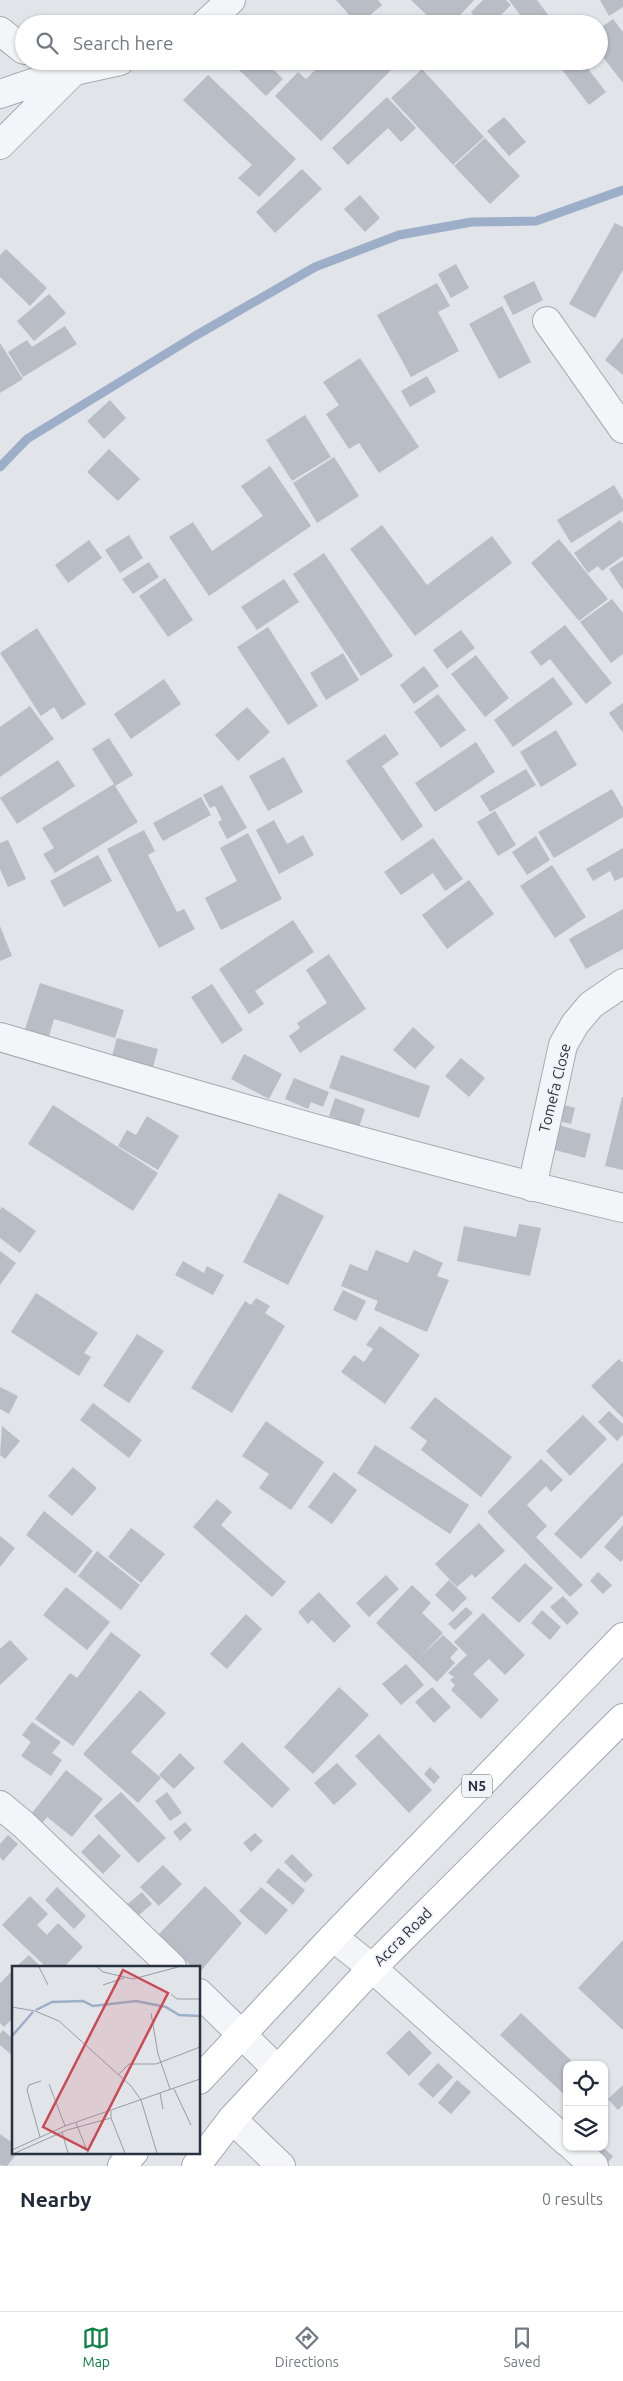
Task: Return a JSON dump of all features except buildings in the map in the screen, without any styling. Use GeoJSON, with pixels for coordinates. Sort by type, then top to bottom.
{"type":"FeatureCollection","features":[{"type":"Feature","properties":{"kind":"main road","name":"N5"},"geometry":{"type":"LineString","coordinates":[[200,2079],[333,1936],[623,1637]]}},
{"type":"Feature","properties":{"kind":"main road","name":"Accra Road"},"geometry":{"type":"LineString","coordinates":[[196,2166],[232,2119],[372,1968],[623,1718]]}},
{"type":"Feature","properties":{"kind":"main road"},"geometry":{"type":"LineString","coordinates":[[122,2166],[132,2154]]}},
{"type":"Feature","properties":{"kind":"street"},"geometry":{"type":"LineString","coordinates":[[215,15],[231,0]]}},
{"type":"Feature","properties":{"kind":"street"},"geometry":{"type":"LineString","coordinates":[[0,31],[15,43]]}},
{"type":"Feature","properties":{"kind":"street"},"geometry":{"type":"LineString","coordinates":[[0,94],[54,70]]}},
{"type":"Feature","properties":{"kind":"street"},"geometry":{"type":"LineString","coordinates":[[5,134],[55,70]]}},
{"type":"Feature","properties":{"kind":"street"},"geometry":{"type":"LineString","coordinates":[[547,321],[623,429]]}},
{"type":"Feature","properties":{"kind":"street","name":"Tomefa Close"},"geometry":{"type":"LineString","coordinates":[[532,1187],[563,1045],[575,1024],[591,1005],[623,983]]}},
{"type":"Feature","properties":{"kind":"street"},"geometry":{"type":"LineString","coordinates":[[0,1037],[227,1104],[532,1187],[623,1208]]}},
{"type":"Feature","properties":{"kind":"street"},"geometry":{"type":"LineString","coordinates":[[0,1805],[23,1824],[171,1966]]}},
{"type":"Feature","properties":{"kind":"street"},"geometry":{"type":"LineString","coordinates":[[333,1936],[372,1968],[563,2138]]}},
{"type":"Feature","properties":{"kind":"street"},"geometry":{"type":"LineString","coordinates":[[200,1994],[277,2069]]}},
{"type":"Feature","properties":{"kind":"street"},"geometry":{"type":"LineString","coordinates":[[232,2119],[281,2166]]}},
{"type":"Feature","properties":{"kind":"street"},"geometry":{"type":"LineString","coordinates":[[577,2151],[594,2166]]}},
{"type":"Feature","properties":{"kind":"waterway"},"geometry":{"type":"LineString","coordinates":[[0,467],[27,439],[195,336],[315,267],[399,235],[472,222],[536,221],[623,190]]}}]}
